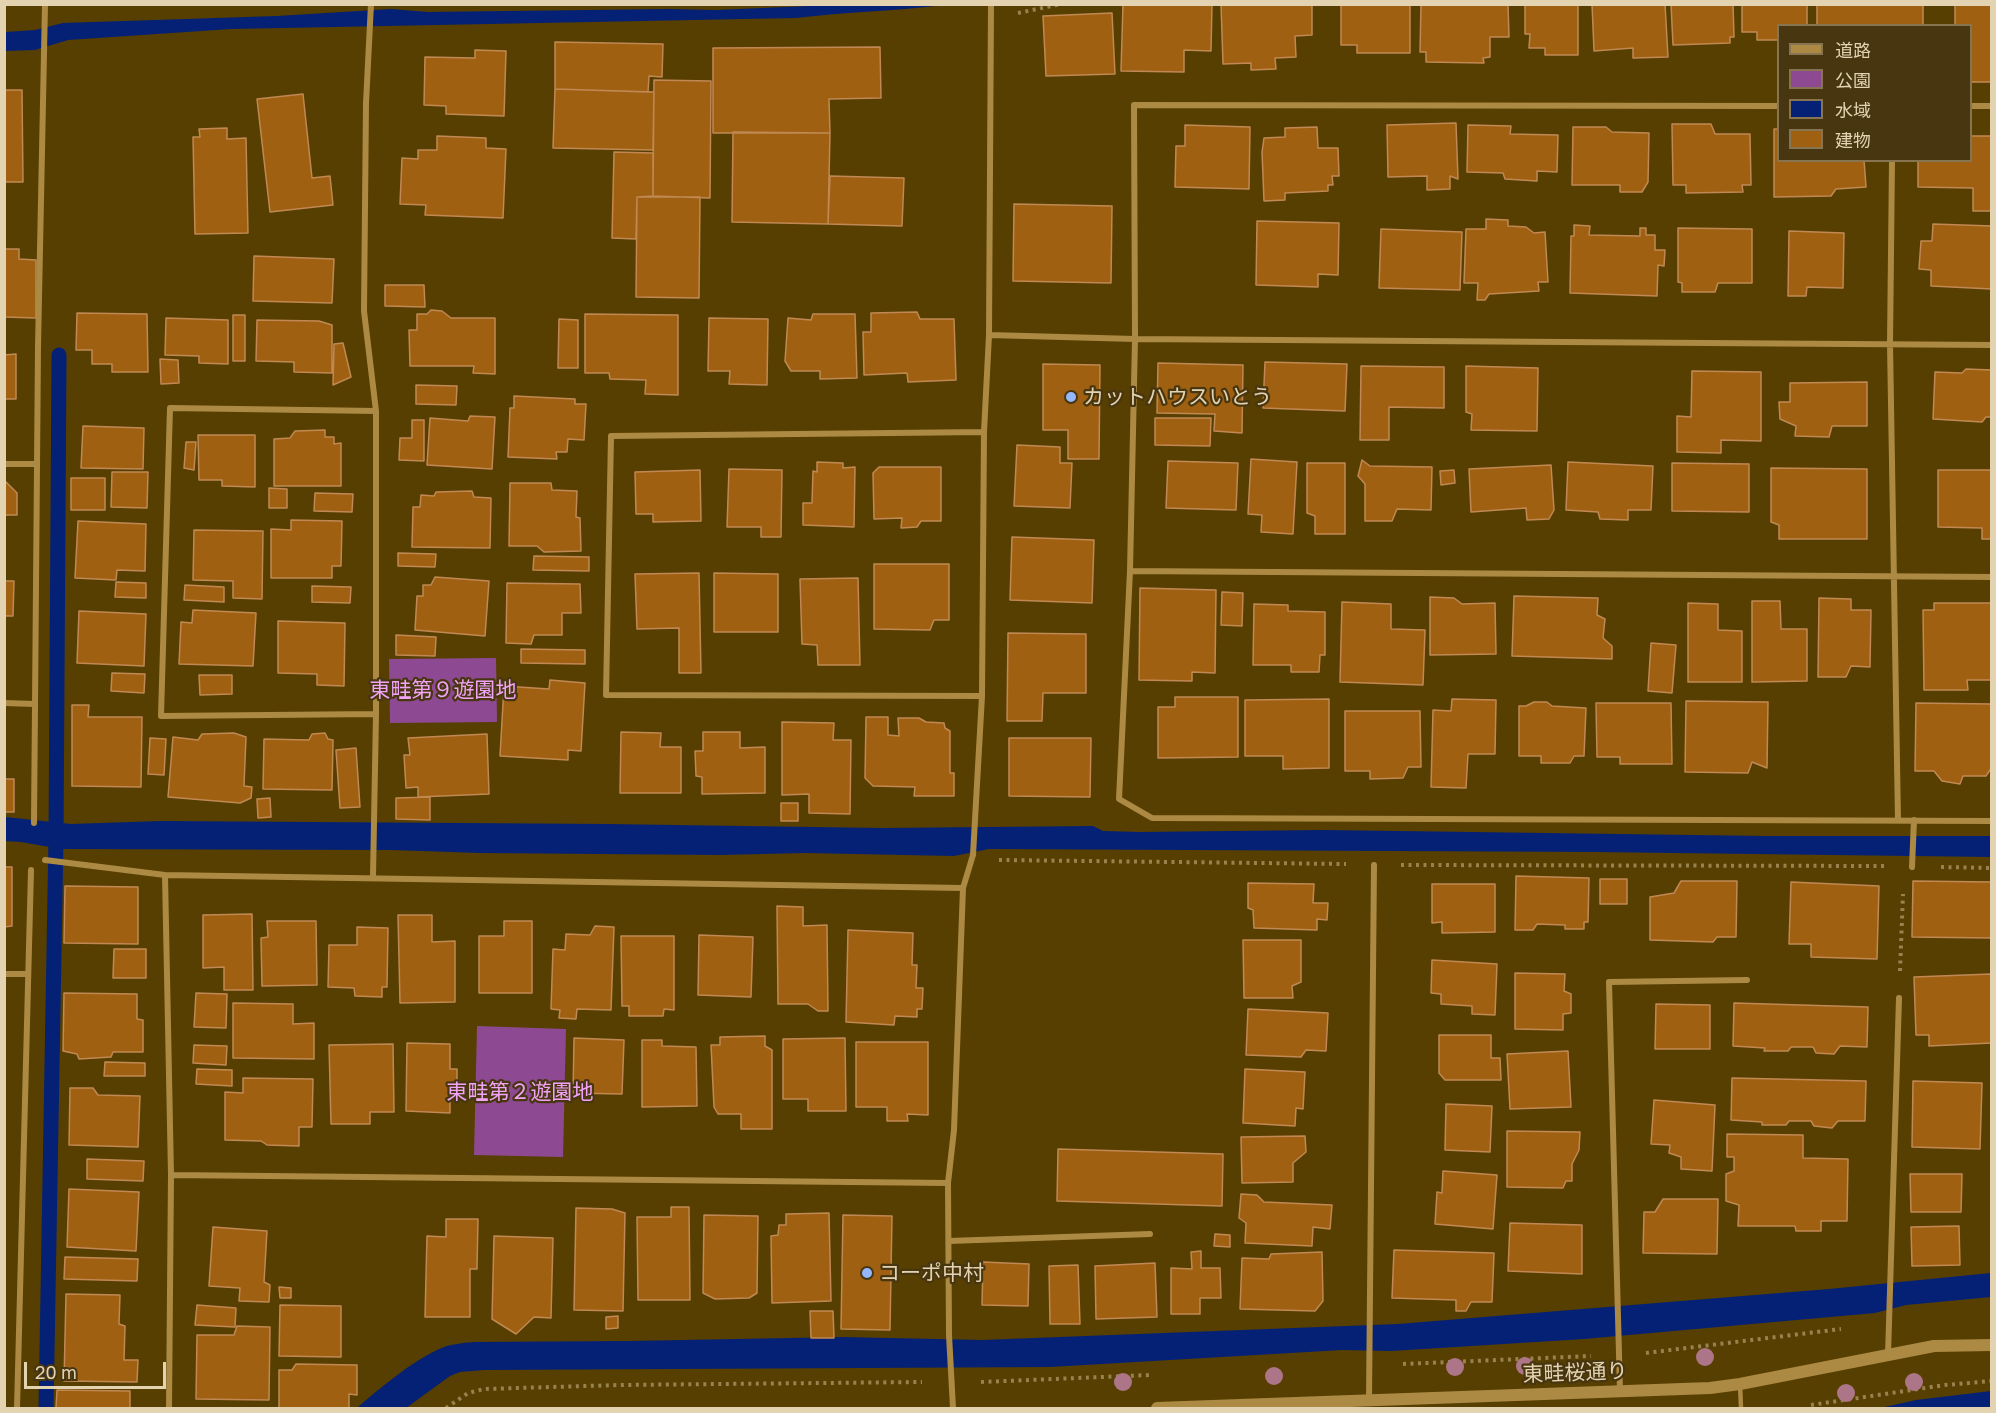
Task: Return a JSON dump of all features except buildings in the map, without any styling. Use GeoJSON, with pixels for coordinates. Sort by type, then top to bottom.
{"type":"FeatureCollection","features":[{"type":"Feature","properties":{"kind":"street"},"geometry":{"type":"LineString","coordinates":[[34,823],[37,464],[45,4]]}},
{"type":"Feature","properties":{"kind":"street"},"geometry":{"type":"LineString","coordinates":[[952,1408],[948,1183],[954,1130],[963,888],[972,857],[976,821],[982,696],[984,432],[989,335],[991,6]]}},
{"type":"Feature","properties":{"kind":"street"},"geometry":{"type":"LineString","coordinates":[[371,7],[366,103],[364,311],[376,411],[376,714],[372,877]]}},
{"type":"Feature","properties":{"kind":"street"},"geometry":{"type":"LineString","coordinates":[[1777,106],[1134,105],[1135,339],[1130,571],[1119,799],[1152,818],[1992,821]]}},
{"type":"Feature","properties":{"kind":"street"},"geometry":{"type":"LineString","coordinates":[[1972,106],[1992,106]]}},
{"type":"Feature","properties":{"kind":"street"},"geometry":{"type":"LineString","coordinates":[[1892,162],[1890,344],[1898,820]]}},
{"type":"Feature","properties":{"kind":"street"},"geometry":{"type":"LineString","coordinates":[[989,335],[1135,339],[1992,345]]}},
{"type":"Feature","properties":{"kind":"street"},"geometry":{"type":"LineString","coordinates":[[376,411],[170,408],[161,716],[376,714]]}},
{"type":"Feature","properties":{"kind":"street"},"geometry":{"type":"LineString","coordinates":[[982,696],[606,694],[611,436],[984,432]]}},
{"type":"Feature","properties":{"kind":"street"},"geometry":{"type":"LineString","coordinates":[[4,464],[37,464]]}},
{"type":"Feature","properties":{"kind":"street"},"geometry":{"type":"LineString","coordinates":[[1130,571],[1992,577]]}},
{"type":"Feature","properties":{"kind":"street"},"geometry":{"type":"LineString","coordinates":[[4,703],[35,704]]}},
{"type":"Feature","properties":{"kind":"street"},"geometry":{"type":"LineString","coordinates":[[1912,867],[1914,820]]}},
{"type":"Feature","properties":{"kind":"street"},"geometry":{"type":"LineString","coordinates":[[45,860],[165,875],[963,888]]}},
{"type":"Feature","properties":{"kind":"street"},"geometry":{"type":"LineString","coordinates":[[1369,1400],[1374,865]]}},
{"type":"Feature","properties":{"kind":"street"},"geometry":{"type":"LineString","coordinates":[[17,1408],[31,870]]}},
{"type":"Feature","properties":{"kind":"street"},"geometry":{"type":"LineString","coordinates":[[165,875],[171,1175],[169,1408]]}},
{"type":"Feature","properties":{"kind":"street"},"geometry":{"type":"LineString","coordinates":[[4,974],[28,974]]}},
{"type":"Feature","properties":{"kind":"street"},"geometry":{"type":"LineString","coordinates":[[1620,1391],[1609,982],[1747,980]]}},
{"type":"Feature","properties":{"kind":"street"},"geometry":{"type":"LineString","coordinates":[[1888,1355],[1899,998]]}},
{"type":"Feature","properties":{"kind":"street"},"geometry":{"type":"LineString","coordinates":[[171,1175],[948,1183]]}},
{"type":"Feature","properties":{"kind":"street"},"geometry":{"type":"LineString","coordinates":[[949,1241],[1150,1234]]}},
{"type":"Feature","properties":{"kind":"street","name":"東畦桜通り"},"geometry":{"type":"LineString","coordinates":[[1157,1408],[1710,1388],[1934,1346],[1992,1345]]}},
{"type":"Feature","properties":{"kind":"lane"},"geometry":{"type":"LineString","coordinates":[[1740,1384],[1741,1408]]}},
{"type":"Feature","properties":{"kind":"path"},"geometry":{"type":"LineString","coordinates":[[991,18],[1061,4]]}},
{"type":"Feature","properties":{"kind":"path"},"geometry":{"type":"LineString","coordinates":[[972,857],[1374,865],[1992,868]]}},
{"type":"Feature","properties":{"kind":"path"},"geometry":{"type":"LineString","coordinates":[[1899,998],[1904,866]]}},
{"type":"Feature","properties":{"kind":"path"},"geometry":{"type":"LineString","coordinates":[[1369,1366],[1643,1354],[1889,1323]]}},
{"type":"Feature","properties":{"kind":"path"},"geometry":{"type":"LineString","coordinates":[[446,1408],[468,1393],[484,1389],[620,1385],[951,1382],[1151,1375]]}},
{"type":"Feature","properties":{"kind":"path"},"geometry":{"type":"LineString","coordinates":[[1802,1407],[1945,1385],[1992,1381]]}},
{"type":"Feature","properties":{"kind":"green space","name":"東畦第９遊園地"},"geometry":{"type":"Polygon","coordinates":[[[496,658],[497,722],[390,723],[389,659],[496,658]]]}},
{"type":"Feature","properties":{"kind":"green space","name":"東畦第２遊園地"},"geometry":{"type":"Polygon","coordinates":[[[477,1026],[566,1029],[563,1157],[474,1155],[477,1026]]]}},
{"type":"Feature","properties":{"kind":"water"},"geometry":{"type":"Polygon","coordinates":[[[857,4],[945,5],[796,18],[231,29],[68,40],[35,50],[5,51],[5,32],[35,30],[63,23],[277,16],[391,9],[428,12],[715,10],[857,4]]]}},
{"type":"Feature","properties":{"kind":"water"},"geometry":{"type":"Polygon","coordinates":[[[5,817],[71,824],[161,821],[882,828],[1093,826],[1103,831],[1139,832],[1323,830],[1767,836],[1991,836],[1992,857],[1594,852],[989,849],[954,856],[805,853],[720,855],[391,850],[61,849],[5,841],[5,817]]]}},
{"type":"Feature","properties":{"kind":"water"},"geometry":{"type":"Polygon","coordinates":[[[1991,1273],[1991,1297],[1906,1305],[1875,1313],[1584,1339],[1391,1351],[1342,1350],[1050,1367],[484,1370],[460,1372],[450,1376],[406,1408],[357,1408],[417,1361],[446,1346],[460,1343],[842,1337],[982,1340],[1398,1324],[1829,1289],[1991,1273]]]}},
{"type":"Feature","properties":{"kind":"water"},"geometry":{"type":"Polygon","coordinates":[[[1991,1391],[1991,1408],[1880,1408],[1916,1400],[1991,1391]]]}},
{"type":"Feature","properties":{"kind":"waterway"},"geometry":{"type":"LineString","coordinates":[[46,1408],[56,837],[59,355]]}},
{"type":"Feature","properties":{"kind":"place","name":"カットハウスいとう"},"geometry":{"type":"Point","coordinates":[1071,397]}},
{"type":"Feature","properties":{"kind":"place","name":"コーポ中村"},"geometry":{"type":"Point","coordinates":[867,1273]}}]}
